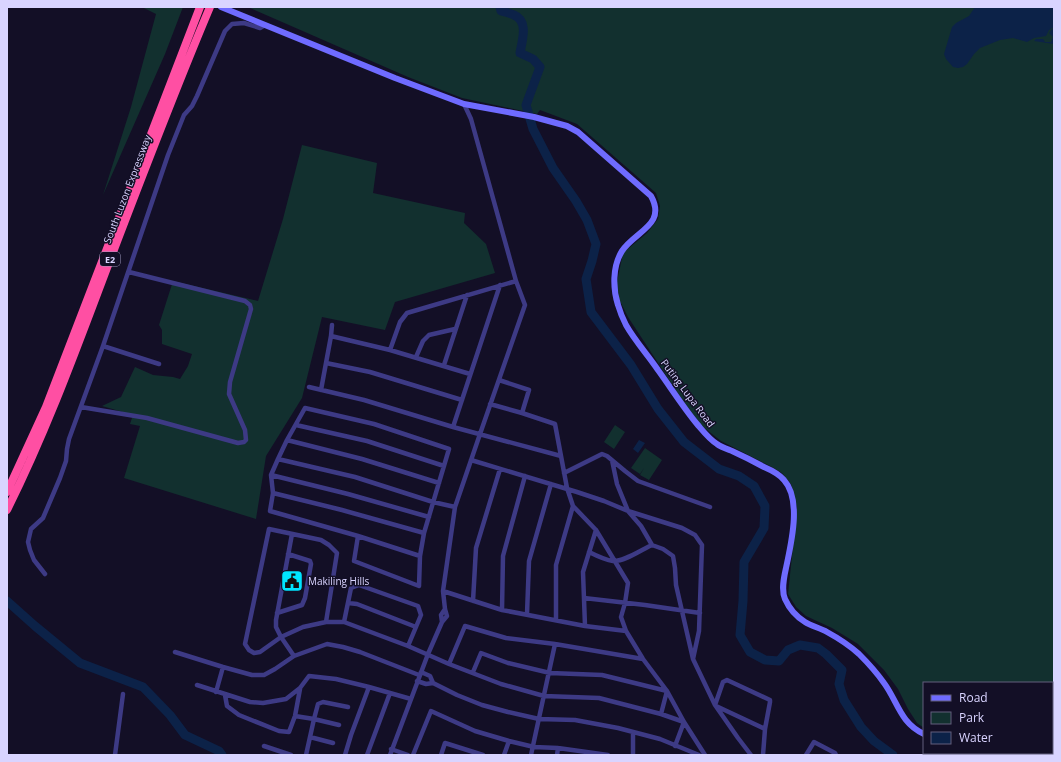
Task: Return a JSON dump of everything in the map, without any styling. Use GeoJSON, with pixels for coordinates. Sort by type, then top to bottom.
{"type":"FeatureCollection","features":[{"type":"Feature","properties":{"kind":"highway","name":"South Luzon Expressway"},"geometry":{"type":"LineString","coordinates":[[7,492],[46,407],[200,7]]}},
{"type":"Feature","properties":{"kind":"highway","name":"South Luzon Expressway"},"geometry":{"type":"LineString","coordinates":[[7,510],[52,411],[137,190],[210,7]]}},
{"type":"Feature","properties":{"kind":"street"},"geometry":{"type":"LineString","coordinates":[[221,7],[395,78],[464,104],[471,119],[516,281],[525,305],[455,507],[443,591],[447,616],[442,622],[428,654],[390,755]]}},
{"type":"Feature","properties":{"kind":"street"},"geometry":{"type":"LineString","coordinates":[[45,574],[34,560],[30,550],[28,542],[31,529],[43,518],[60,478],[66,461],[69,439],[129,272],[168,155],[184,115],[192,106],[197,96],[225,31],[232,24],[244,23],[260,28],[265,25]]}},
{"type":"Feature","properties":{"kind":"street","name":"Puting Lupa Road"},"geometry":{"type":"LineString","coordinates":[[464,104],[521,114],[567,126],[578,132],[652,196],[655,202],[655,216],[650,224],[621,252],[615,272],[614,287],[616,299],[625,324],[692,418],[716,444],[776,473],[790,488],[793,501],[794,518],[792,541],[783,584],[784,597],[792,610],[805,622],[818,627],[841,640],[858,654],[884,683],[903,716],[912,727],[923,733]]}},
{"type":"Feature","properties":{"kind":"street"},"geometry":{"type":"LineString","coordinates":[[81,407],[147,418],[238,443],[246,440],[245,430],[229,394],[229,388],[251,309],[250,305],[245,301],[129,272]]}},
{"type":"Feature","properties":{"kind":"street"},"geometry":{"type":"LineString","coordinates":[[390,350],[400,322],[407,313],[516,281]]}},
{"type":"Feature","properties":{"kind":"street"},"geometry":{"type":"LineString","coordinates":[[453,427],[500,285]]}},
{"type":"Feature","properties":{"kind":"street"},"geometry":{"type":"LineString","coordinates":[[444,366],[467,295]]}},
{"type":"Feature","properties":{"kind":"street"},"geometry":{"type":"LineString","coordinates":[[321,390],[332,325]]}},
{"type":"Feature","properties":{"kind":"street"},"geometry":{"type":"LineString","coordinates":[[416,357],[423,341],[429,335],[455,329]]}},
{"type":"Feature","properties":{"kind":"street"},"geometry":{"type":"LineString","coordinates":[[331,336],[416,357],[470,374]]}},
{"type":"Feature","properties":{"kind":"street"},"geometry":{"type":"LineString","coordinates":[[103,346],[159,364]]}},
{"type":"Feature","properties":{"kind":"street"},"geometry":{"type":"LineString","coordinates":[[326,363],[370,372],[462,400]]}},
{"type":"Feature","properties":{"kind":"street"},"geometry":{"type":"LineString","coordinates":[[499,380],[529,390],[522,413]]}},
{"type":"Feature","properties":{"kind":"street"},"geometry":{"type":"LineString","coordinates":[[309,387],[364,400],[453,427],[561,456]]}},
{"type":"Feature","properties":{"kind":"street"},"geometry":{"type":"LineString","coordinates":[[490,404],[555,424],[567,488],[573,506],[596,530],[628,583],[621,617],[626,631],[643,659],[667,691],[684,722],[705,755]]}},
{"type":"Feature","properties":{"kind":"street"},"geometry":{"type":"LineString","coordinates":[[358,536],[354,561],[420,586],[420,556],[424,533],[449,449],[374,424],[305,408],[287,440],[271,475],[273,493],[270,510],[358,536],[420,556]]}},
{"type":"Feature","properties":{"kind":"street"},"geometry":{"type":"LineString","coordinates":[[296,425],[367,441],[444,466]]}},
{"type":"Feature","properties":{"kind":"street"},"geometry":{"type":"LineString","coordinates":[[287,440],[362,459],[439,483]]}},
{"type":"Feature","properties":{"kind":"street"},"geometry":{"type":"LineString","coordinates":[[564,473],[602,454],[612,460],[638,481],[710,507]]}},
{"type":"Feature","properties":{"kind":"street"},"geometry":{"type":"LineString","coordinates":[[278,458],[355,477],[433,502],[455,507]]}},
{"type":"Feature","properties":{"kind":"street"},"geometry":{"type":"LineString","coordinates":[[471,460],[567,488],[628,511],[682,528],[695,535],[702,545],[699,631],[693,659]]}},
{"type":"Feature","properties":{"kind":"street"},"geometry":{"type":"LineString","coordinates":[[612,460],[618,484],[628,511],[641,526],[652,545],[663,549],[673,556],[676,585],[693,659],[715,705],[738,738],[752,754]]}},
{"type":"Feature","properties":{"kind":"street"},"geometry":{"type":"LineString","coordinates":[[474,600],[476,548],[500,469]]}},
{"type":"Feature","properties":{"kind":"street"},"geometry":{"type":"LineString","coordinates":[[271,475],[348,494],[429,517]]}},
{"type":"Feature","properties":{"kind":"street"},"geometry":{"type":"LineString","coordinates":[[502,610],[503,556],[526,476]]}},
{"type":"Feature","properties":{"kind":"street"},"geometry":{"type":"LineString","coordinates":[[527,614],[529,561],[551,484]]}},
{"type":"Feature","properties":{"kind":"street"},"geometry":{"type":"LineString","coordinates":[[273,493],[342,510],[424,533]]}},
{"type":"Feature","properties":{"kind":"street"},"geometry":{"type":"LineString","coordinates":[[556,620],[556,565],[573,506]]}},
{"type":"Feature","properties":{"kind":"street"},"geometry":{"type":"LineString","coordinates":[[326,622],[337,553],[321,540],[269,529],[245,644],[249,650],[254,653],[260,652],[281,637],[303,626],[326,622],[344,622],[501,684],[544,696],[599,698],[684,722]]}},
{"type":"Feature","properties":{"kind":"street"},"geometry":{"type":"LineString","coordinates":[[585,626],[583,572],[596,530]]}},
{"type":"Feature","properties":{"kind":"street"},"geometry":{"type":"LineString","coordinates":[[292,534],[277,613],[276,627],[294,656]]}},
{"type":"Feature","properties":{"kind":"street"},"geometry":{"type":"LineString","coordinates":[[589,552],[602,558],[614,561],[625,559],[652,545]]}},
{"type":"Feature","properties":{"kind":"street"},"geometry":{"type":"LineString","coordinates":[[277,613],[302,605],[305,598],[311,564],[310,561],[288,554]]}},
{"type":"Feature","properties":{"kind":"street"},"geometry":{"type":"LineString","coordinates":[[344,622],[351,588],[359,585],[418,606],[421,615],[408,646]]}},
{"type":"Feature","properties":{"kind":"street"},"geometry":{"type":"LineString","coordinates":[[443,591],[502,610],[585,626],[626,631]]}},
{"type":"Feature","properties":{"kind":"street"},"geometry":{"type":"LineString","coordinates":[[584,598],[700,614]]}},
{"type":"Feature","properties":{"kind":"street"},"geometry":{"type":"LineString","coordinates":[[348,603],[357,604],[416,626]]}},
{"type":"Feature","properties":{"kind":"street"},"geometry":{"type":"LineString","coordinates":[[449,664],[465,626],[506,638],[555,644],[643,659]]}},
{"type":"Feature","properties":{"kind":"street"},"geometry":{"type":"LineString","coordinates":[[175,652],[252,675],[264,675],[294,656],[327,644],[343,646],[420,674],[430,676],[433,683]]}},
{"type":"Feature","properties":{"kind":"street"},"geometry":{"type":"LineString","coordinates":[[532,755],[555,644]]}},
{"type":"Feature","properties":{"kind":"street"},"geometry":{"type":"LineString","coordinates":[[473,672],[481,653],[508,663],[550,673],[602,675],[667,691]]}},
{"type":"Feature","properties":{"kind":"street"},"geometry":{"type":"LineString","coordinates":[[216,692],[223,667]]}},
{"type":"Feature","properties":{"kind":"street"},"geometry":{"type":"LineString","coordinates":[[197,685],[250,702],[263,703],[286,699],[300,688],[309,676],[336,679],[411,699]]}},
{"type":"Feature","properties":{"kind":"street"},"geometry":{"type":"LineString","coordinates":[[715,705],[725,680],[770,701],[765,729],[763,755]]}},
{"type":"Feature","properties":{"kind":"street"},"geometry":{"type":"LineString","coordinates":[[417,681],[426,684],[433,683],[482,705],[539,719],[576,720],[618,728],[660,739],[699,755]]}},
{"type":"Feature","properties":{"kind":"street"},"geometry":{"type":"LineString","coordinates":[[345,755],[369,687]]}},
{"type":"Feature","properties":{"kind":"street"},"geometry":{"type":"LineString","coordinates":[[226,695],[226,706],[239,715],[279,731],[288,732],[295,716],[300,688]]}},
{"type":"Feature","properties":{"kind":"street"},"geometry":{"type":"LineString","coordinates":[[660,714],[667,691]]}},
{"type":"Feature","properties":{"kind":"street"},"geometry":{"type":"LineString","coordinates":[[367,755],[390,693]]}},
{"type":"Feature","properties":{"kind":"street"},"geometry":{"type":"LineString","coordinates":[[115,755],[123,694]]}},
{"type":"Feature","properties":{"kind":"street"},"geometry":{"type":"LineString","coordinates":[[306,755],[318,704],[323,702],[348,707]]}},
{"type":"Feature","properties":{"kind":"street"},"geometry":{"type":"LineString","coordinates":[[715,705],[765,729]]}},
{"type":"Feature","properties":{"kind":"street"},"geometry":{"type":"LineString","coordinates":[[413,755],[431,711],[475,731],[509,741],[534,747],[558,748],[608,755]]}},
{"type":"Feature","properties":{"kind":"street"},"geometry":{"type":"LineString","coordinates":[[295,716],[339,725]]}},
{"type":"Feature","properties":{"kind":"street"},"geometry":{"type":"LineString","coordinates":[[675,746],[684,722]]}},
{"type":"Feature","properties":{"kind":"street"},"geometry":{"type":"LineString","coordinates":[[633,755],[634,732]]}},
{"type":"Feature","properties":{"kind":"street"},"geometry":{"type":"LineString","coordinates":[[310,738],[333,743]]}},
{"type":"Feature","properties":{"kind":"street"},"geometry":{"type":"LineString","coordinates":[[504,755],[509,741]]}},
{"type":"Feature","properties":{"kind":"street"},"geometry":{"type":"LineString","coordinates":[[806,755],[814,742],[835,753],[836,755]]}},
{"type":"Feature","properties":{"kind":"street"},"geometry":{"type":"LineString","coordinates":[[441,755],[445,743],[483,755]]}},
{"type":"Feature","properties":{"kind":"street"},"geometry":{"type":"LineString","coordinates":[[264,746],[282,754],[291,755]]}},
{"type":"Feature","properties":{"kind":"street"},"geometry":{"type":"LineString","coordinates":[[557,755],[558,748]]}},
{"type":"Feature","properties":{"kind":"street"},"geometry":{"type":"LineString","coordinates":[[391,749],[408,755]]}},
{"type":"Feature","properties":{"kind":"green space"},"geometry":{"type":"Polygon","coordinates":[[[142,7],[183,7],[165,54],[103,195],[131,107],[156,14],[142,7]]]}},
{"type":"Feature","properties":{"kind":"green space"},"geometry":{"type":"Polygon","coordinates":[[[248,7],[1054,7],[1054,736],[1053,682],[923,682],[923,727],[917,723],[898,689],[884,670],[858,644],[832,628],[806,616],[796,607],[788,594],[797,508],[791,484],[782,473],[721,441],[702,426],[681,398],[628,317],[619,299],[617,282],[623,253],[647,233],[658,219],[660,206],[656,193],[577,124],[540,110],[537,114],[462,98],[408,77],[248,7]]]}},
{"type":"Feature","properties":{"kind":"green space"},"geometry":{"type":"Polygon","coordinates":[[[302,145],[377,163],[373,193],[465,213],[464,223],[486,244],[495,273],[395,302],[385,330],[322,317],[302,398],[266,456],[256,519],[124,478],[140,426],[130,424],[133,415],[102,406],[121,397],[135,367],[153,375],[180,379],[188,366],[192,354],[162,344],[162,330],[159,325],[173,281],[258,301],[283,219],[302,145]]]}},
{"type":"Feature","properties":{"kind":"green space"},"geometry":{"type":"Polygon","coordinates":[[[615,425],[625,432],[614,449],[604,442],[615,425]]]}},
{"type":"Feature","properties":{"kind":"green space"},"geometry":{"type":"Polygon","coordinates":[[[645,448],[662,460],[649,480],[640,475],[644,468],[640,474],[631,468],[645,448]]]}},
{"type":"Feature","properties":{"kind":"water"},"geometry":{"type":"Polygon","coordinates":[[[975,7],[1054,7],[1054,27],[1049,30],[1046,36],[1034,38],[1027,42],[1013,38],[1000,40],[980,48],[963,67],[953,67],[946,59],[944,54],[952,27],[969,16],[975,7]]]}},
{"type":"Feature","properties":{"kind":"water"},"geometry":{"type":"Polygon","coordinates":[[[1052,29],[1054,29],[1054,44],[1034,41],[1036,39],[1043,39],[1045,42],[1051,42],[1053,37],[1049,33],[1052,29]]]}},
{"type":"Feature","properties":{"kind":"water"},"geometry":{"type":"Polygon","coordinates":[[[639,440],[645,443],[638,453],[633,449],[639,440]]]}},
{"type":"Feature","properties":{"kind":"waterway"},"geometry":{"type":"LineString","coordinates":[[500,7],[501,11],[514,15],[522,22],[523,37],[520,53],[533,59],[540,67],[526,105],[533,129],[553,168],[587,220],[596,244],[586,279],[591,312],[631,365],[658,409],[684,442],[719,469],[739,476],[754,486],[765,506],[764,528],[744,562],[740,635],[750,652],[765,660],[779,661],[788,650],[800,645],[818,648],[826,654],[842,670],[839,684],[844,700],[861,727],[874,741],[893,755]]}},
{"type":"Feature","properties":{"kind":"waterway"},"geometry":{"type":"LineString","coordinates":[[7,601],[80,663],[143,687],[170,715],[185,735],[219,751],[222,755]]}},
{"type":"Feature","properties":{"kind":"waterway"},"geometry":{"type":"LineString","coordinates":[[1004,754],[1015,755]]}},
{"type":"Feature","properties":{"kind":"place","name":"Makiling Hills"},"geometry":{"type":"Point","coordinates":[292,581]}}]}
